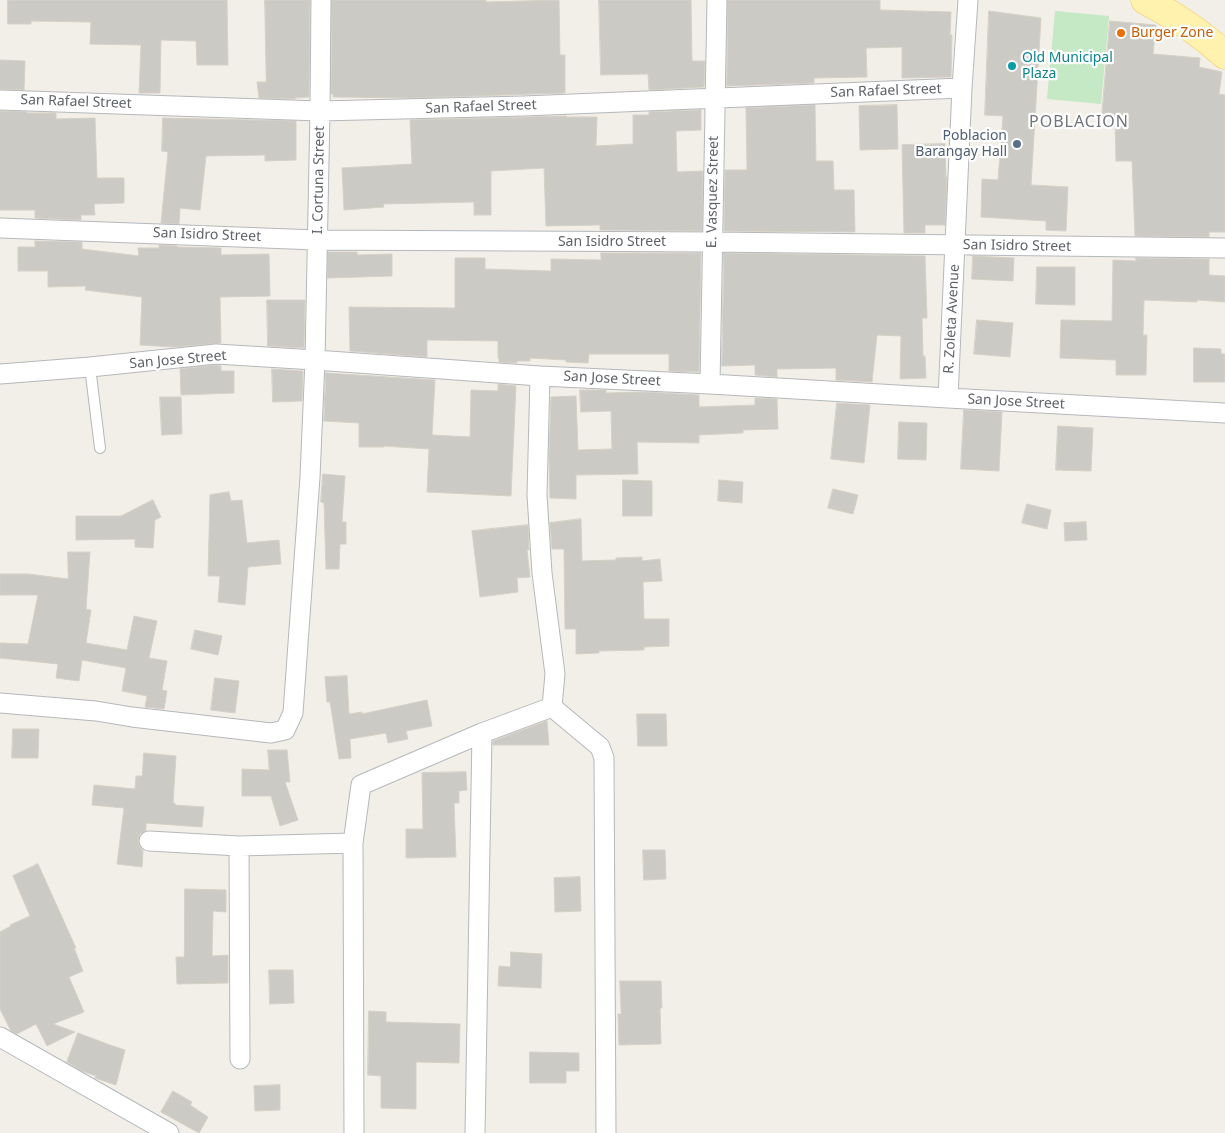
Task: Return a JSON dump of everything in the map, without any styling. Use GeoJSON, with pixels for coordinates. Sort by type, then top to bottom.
{"type":"FeatureCollection","features":[{"type":"Feature","properties":{"kind":"main road"},"geometry":{"type":"LineString","coordinates":[[1144,0],[1189,26],[1225,55]]}},
{"type":"Feature","properties":{"kind":"street","name":"I. Cortuna Street"},"geometry":{"type":"LineString","coordinates":[[0,703],[96,711],[271,733],[285,730],[293,713],[310,477],[315,360],[321,0]]}},
{"type":"Feature","properties":{"kind":"street","name":"E. Vasquez Street"},"geometry":{"type":"LineString","coordinates":[[710,384],[717,0]]}},
{"type":"Feature","properties":{"kind":"street","name":"R. Zoleta Avenue"},"geometry":{"type":"LineString","coordinates":[[948,398],[962,88],[968,0]]}},
{"type":"Feature","properties":{"kind":"street","name":"San Rafael Street"},"geometry":{"type":"LineString","coordinates":[[0,100],[320,111],[524,106],[962,88]]}},
{"type":"Feature","properties":{"kind":"street","name":"San Isidro Street"},"geometry":{"type":"LineString","coordinates":[[0,228],[317,240],[1225,248]]}},
{"type":"Feature","properties":{"kind":"street","name":"San Jose Street"},"geometry":{"type":"LineString","coordinates":[[0,374],[90,368],[216,354],[540,376],[1225,413]]}},
{"type":"Feature","properties":{"kind":"street"},"geometry":{"type":"LineString","coordinates":[[540,376],[537,495],[542,573],[555,674],[552,707]]}},
{"type":"Feature","properties":{"kind":"street"},"geometry":{"type":"LineString","coordinates":[[354,1133],[353,843],[361,785],[482,733],[552,707]]}},
{"type":"Feature","properties":{"kind":"street"},"geometry":{"type":"LineString","coordinates":[[552,707],[600,747],[604,758],[606,1133]]}},
{"type":"Feature","properties":{"kind":"street"},"geometry":{"type":"LineString","coordinates":[[474,1133],[482,733]]}},
{"type":"Feature","properties":{"kind":"street"},"geometry":{"type":"LineString","coordinates":[[149,841],[238,846],[353,843]]}},
{"type":"Feature","properties":{"kind":"street"},"geometry":{"type":"LineString","coordinates":[[238,846],[240,1059]]}},
{"type":"Feature","properties":{"kind":"street"},"geometry":{"type":"LineString","coordinates":[[0,1037],[169,1133]]}},
{"type":"Feature","properties":{"kind":"lane"},"geometry":{"type":"LineString","coordinates":[[90,368],[100,448]]}},
{"type":"Feature","properties":{"kind":"green space"},"geometry":{"type":"Polygon","coordinates":[[[1055,11],[1109,16],[1101,104],[1047,99],[1055,11]]]}},
{"type":"Feature","properties":{"kind":"building"},"geometry":{"type":"Polygon","coordinates":[[[8,0],[227,0],[228,65],[197,65],[196,41],[161,40],[160,93],[139,93],[141,45],[90,44],[91,22],[31,21],[31,24],[8,24],[8,0]]]}},
{"type":"Feature","properties":{"kind":"building"},"geometry":{"type":"Polygon","coordinates":[[[265,0],[310,0],[309,97],[295,99],[259,98],[257,82],[266,82],[265,0]]]}},
{"type":"Feature","properties":{"kind":"building"},"geometry":{"type":"Polygon","coordinates":[[[332,0],[486,0],[486,2],[559,0],[560,55],[565,55],[565,93],[410,98],[333,97],[333,94],[331,94],[332,0]]]}},
{"type":"Feature","properties":{"kind":"building"},"geometry":{"type":"Polygon","coordinates":[[[599,0],[691,0],[692,61],[705,61],[704,87],[649,90],[648,74],[601,75],[599,0]]]}},
{"type":"Feature","properties":{"kind":"building"},"geometry":{"type":"Polygon","coordinates":[[[728,0],[880,0],[880,10],[951,12],[951,77],[902,78],[902,47],[866,48],[867,77],[814,78],[814,83],[727,86],[728,0]]]}},
{"type":"Feature","properties":{"kind":"building"},"geometry":{"type":"Polygon","coordinates":[[[989,11],[1041,18],[1031,185],[1068,187],[1066,231],[1046,230],[1046,221],[981,217],[982,179],[998,180],[1003,116],[985,115],[989,11]]]}},
{"type":"Feature","properties":{"kind":"building"},"geometry":{"type":"Polygon","coordinates":[[[1110,21],[1156,25],[1153,54],[1200,58],[1199,67],[1222,72],[1219,94],[1225,95],[1225,232],[1209,232],[1209,237],[1135,236],[1132,161],[1116,161],[1115,117],[1102,116],[1110,21]]]}},
{"type":"Feature","properties":{"kind":"building"},"geometry":{"type":"Polygon","coordinates":[[[0,60],[25,61],[24,90],[0,89],[0,60]]]}},
{"type":"Feature","properties":{"kind":"building"},"geometry":{"type":"Polygon","coordinates":[[[815,105],[816,161],[833,161],[834,190],[854,190],[855,232],[724,231],[725,170],[747,170],[746,108],[815,105]]]}},
{"type":"Feature","properties":{"kind":"building"},"geometry":{"type":"Polygon","coordinates":[[[897,105],[898,149],[860,150],[859,106],[897,105]]]}},
{"type":"Feature","properties":{"kind":"building"},"geometry":{"type":"Polygon","coordinates":[[[701,110],[701,130],[676,131],[677,172],[703,171],[702,231],[600,230],[600,225],[546,226],[544,168],[491,171],[491,215],[474,215],[474,202],[383,204],[384,207],[344,210],[342,168],[412,164],[410,120],[597,117],[596,146],[633,144],[633,115],[649,115],[649,112],[701,110]]]}},
{"type":"Feature","properties":{"kind":"building"},"geometry":{"type":"Polygon","coordinates":[[[0,111],[56,113],[56,119],[95,118],[97,178],[124,178],[124,203],[94,204],[95,215],[81,215],[81,220],[35,218],[35,210],[0,210],[0,111]]]}},
{"type":"Feature","properties":{"kind":"building"},"geometry":{"type":"Polygon","coordinates":[[[163,118],[296,121],[296,160],[265,161],[265,155],[206,156],[200,210],[180,208],[179,224],[161,223],[168,152],[162,151],[163,118]]]}},
{"type":"Feature","properties":{"kind":"building"},"geometry":{"type":"Polygon","coordinates":[[[945,144],[947,177],[945,225],[925,225],[925,233],[904,233],[902,145],[945,144]]]}},
{"type":"Feature","properties":{"kind":"building"},"geometry":{"type":"Polygon","coordinates":[[[35,241],[82,242],[82,249],[139,256],[138,248],[159,248],[159,245],[221,248],[221,255],[269,254],[270,296],[220,297],[221,343],[174,347],[140,345],[142,297],[85,290],[86,286],[48,287],[48,271],[18,271],[18,247],[35,247],[35,241]]]}},
{"type":"Feature","properties":{"kind":"building"},"geometry":{"type":"Polygon","coordinates":[[[328,252],[357,252],[357,255],[392,254],[392,276],[328,278],[328,252]]]}},
{"type":"Feature","properties":{"kind":"building"},"geometry":{"type":"Polygon","coordinates":[[[601,253],[701,253],[699,372],[669,371],[669,354],[589,354],[588,363],[530,358],[530,361],[517,361],[517,363],[499,362],[498,341],[427,340],[427,357],[350,351],[349,307],[455,308],[455,258],[485,258],[485,269],[551,271],[551,259],[601,260],[601,253]]]}},
{"type":"Feature","properties":{"kind":"building"},"geometry":{"type":"Polygon","coordinates":[[[724,253],[925,256],[927,318],[922,318],[923,356],[925,356],[926,378],[900,379],[901,336],[877,335],[872,382],[836,380],[836,368],[777,369],[777,377],[755,375],[755,365],[722,366],[724,253]]]}},
{"type":"Feature","properties":{"kind":"building"},"geometry":{"type":"Polygon","coordinates":[[[973,256],[1014,258],[1013,281],[972,279],[973,256]]]}},
{"type":"Feature","properties":{"kind":"building"},"geometry":{"type":"Polygon","coordinates":[[[1136,258],[1209,259],[1209,275],[1225,276],[1225,302],[1144,300],[1143,335],[1147,335],[1146,375],[1116,375],[1116,360],[1060,358],[1061,320],[1112,321],[1113,260],[1136,261],[1136,258]]]}},
{"type":"Feature","properties":{"kind":"building"},"geometry":{"type":"Polygon","coordinates":[[[1037,267],[1075,267],[1075,305],[1036,304],[1037,267]]]}},
{"type":"Feature","properties":{"kind":"building"},"geometry":{"type":"Polygon","coordinates":[[[267,300],[305,300],[304,348],[268,346],[267,300]]]}},
{"type":"Feature","properties":{"kind":"building"},"geometry":{"type":"Polygon","coordinates":[[[977,320],[1013,323],[1010,357],[974,354],[977,320]]]}},
{"type":"Feature","properties":{"kind":"building"},"geometry":{"type":"Polygon","coordinates":[[[1194,348],[1221,349],[1221,354],[1225,354],[1225,382],[1194,382],[1194,348]]]}},
{"type":"Feature","properties":{"kind":"building"},"geometry":{"type":"Polygon","coordinates":[[[221,366],[221,371],[234,371],[234,393],[181,395],[180,369],[221,366]]]}},
{"type":"Feature","properties":{"kind":"building"},"geometry":{"type":"Polygon","coordinates":[[[272,369],[303,371],[302,401],[273,402],[272,369]]]}},
{"type":"Feature","properties":{"kind":"building"},"geometry":{"type":"Polygon","coordinates":[[[326,373],[435,380],[432,435],[470,437],[471,390],[498,391],[498,384],[516,386],[511,496],[427,492],[429,449],[384,446],[359,447],[359,423],[324,421],[326,373]]]}},
{"type":"Feature","properties":{"kind":"building"},"geometry":{"type":"Polygon","coordinates":[[[580,390],[606,390],[606,393],[643,392],[699,395],[699,407],[755,405],[755,398],[777,399],[778,429],[743,430],[743,433],[699,435],[699,443],[637,442],[638,474],[576,475],[576,499],[550,498],[551,397],[576,396],[578,450],[612,449],[611,411],[581,412],[580,390]]]}},
{"type":"Feature","properties":{"kind":"building"},"geometry":{"type":"Polygon","coordinates":[[[160,397],[181,397],[182,434],[162,435],[160,397]]]}},
{"type":"Feature","properties":{"kind":"building"},"geometry":{"type":"Polygon","coordinates":[[[837,403],[870,405],[864,463],[831,459],[837,403]]]}},
{"type":"Feature","properties":{"kind":"building"},"geometry":{"type":"Polygon","coordinates":[[[964,410],[1002,412],[999,471],[961,469],[964,410]]]}},
{"type":"Feature","properties":{"kind":"building"},"geometry":{"type":"Polygon","coordinates":[[[899,422],[927,423],[926,460],[898,459],[899,422]]]}},
{"type":"Feature","properties":{"kind":"building"},"geometry":{"type":"Polygon","coordinates":[[[1058,426],[1093,428],[1091,471],[1056,470],[1058,426]]]}},
{"type":"Feature","properties":{"kind":"building"},"geometry":{"type":"Polygon","coordinates":[[[323,474],[345,476],[342,522],[346,522],[346,544],[340,544],[339,569],[326,569],[324,503],[321,502],[323,474]]]}},
{"type":"Feature","properties":{"kind":"building"},"geometry":{"type":"Polygon","coordinates":[[[623,480],[652,481],[652,516],[623,516],[623,480]]]}},
{"type":"Feature","properties":{"kind":"building"},"geometry":{"type":"Polygon","coordinates":[[[719,480],[743,482],[742,503],[718,501],[719,480]]]}},
{"type":"Feature","properties":{"kind":"building"},"geometry":{"type":"Polygon","coordinates":[[[833,489],[858,495],[853,514],[828,508],[833,489]]]}},
{"type":"Feature","properties":{"kind":"building"},"geometry":{"type":"Polygon","coordinates":[[[229,492],[231,501],[242,500],[247,543],[279,540],[281,564],[248,567],[245,605],[218,602],[220,576],[208,576],[210,495],[229,492]]]}},
{"type":"Feature","properties":{"kind":"building"},"geometry":{"type":"Polygon","coordinates":[[[153,500],[161,517],[155,520],[153,548],[135,547],[135,539],[76,540],[76,516],[121,516],[153,500]]]}},
{"type":"Feature","properties":{"kind":"building"},"geometry":{"type":"Polygon","coordinates":[[[1027,504],[1051,510],[1047,529],[1022,523],[1027,504]]]}},
{"type":"Feature","properties":{"kind":"building"},"geometry":{"type":"Polygon","coordinates":[[[581,519],[582,561],[642,557],[642,561],[660,559],[662,581],[643,582],[644,619],[669,619],[669,646],[644,647],[644,650],[599,651],[599,653],[576,654],[576,629],[565,629],[564,549],[552,549],[550,523],[581,519]]]}},
{"type":"Feature","properties":{"kind":"building"},"geometry":{"type":"Polygon","coordinates":[[[1086,522],[1087,540],[1065,541],[1064,523],[1086,522]]]}},
{"type":"Feature","properties":{"kind":"building"},"geometry":{"type":"Polygon","coordinates":[[[528,525],[529,550],[527,550],[530,577],[517,578],[518,592],[480,597],[472,531],[528,525]]]}},
{"type":"Feature","properties":{"kind":"building"},"geometry":{"type":"Polygon","coordinates":[[[68,552],[90,552],[86,609],[91,610],[86,643],[127,650],[134,616],[157,621],[149,658],[167,661],[162,690],[167,691],[164,709],[145,707],[147,696],[122,691],[126,668],[82,660],[79,681],[56,678],[58,664],[0,658],[0,643],[28,644],[38,595],[0,595],[0,574],[28,574],[68,579],[68,552]]]}},
{"type":"Feature","properties":{"kind":"building"},"geometry":{"type":"Polygon","coordinates":[[[195,630],[222,636],[218,655],[191,649],[195,630]]]}},
{"type":"Feature","properties":{"kind":"building"},"geometry":{"type":"Polygon","coordinates":[[[347,676],[349,714],[362,712],[362,714],[427,700],[432,726],[406,731],[408,739],[388,743],[386,733],[350,739],[351,758],[339,759],[330,702],[327,702],[325,677],[347,676]]]}},
{"type":"Feature","properties":{"kind":"building"},"geometry":{"type":"Polygon","coordinates":[[[215,678],[239,681],[235,713],[211,710],[215,678]]]}},
{"type":"Feature","properties":{"kind":"building"},"geometry":{"type":"Polygon","coordinates":[[[637,714],[666,714],[667,746],[638,746],[637,714]]]}},
{"type":"Feature","properties":{"kind":"building"},"geometry":{"type":"Polygon","coordinates":[[[547,721],[549,745],[493,745],[493,741],[547,721]]]}},
{"type":"Feature","properties":{"kind":"building"},"geometry":{"type":"Polygon","coordinates":[[[13,729],[39,729],[38,758],[12,758],[13,729]]]}},
{"type":"Feature","properties":{"kind":"building"},"geometry":{"type":"Polygon","coordinates":[[[268,750],[287,750],[290,782],[285,782],[298,820],[280,826],[271,796],[242,796],[242,769],[269,770],[268,750]]]}},
{"type":"Feature","properties":{"kind":"building"},"geometry":{"type":"Polygon","coordinates":[[[144,753],[176,756],[173,803],[175,805],[204,807],[202,827],[146,823],[146,831],[140,834],[138,840],[139,846],[143,851],[142,867],[117,864],[124,808],[92,805],[94,785],[135,789],[136,776],[142,776],[144,753]]]}},
{"type":"Feature","properties":{"kind":"building"},"geometry":{"type":"Polygon","coordinates":[[[466,772],[467,790],[459,791],[459,803],[454,803],[456,857],[406,858],[406,829],[423,829],[422,773],[466,772]]]}},
{"type":"Feature","properties":{"kind":"building"},"geometry":{"type":"Polygon","coordinates":[[[643,850],[665,850],[666,879],[644,880],[643,850]]]}},
{"type":"Feature","properties":{"kind":"building"},"geometry":{"type":"Polygon","coordinates":[[[38,864],[76,948],[74,948],[83,971],[69,977],[84,1012],[53,1024],[75,1032],[47,1046],[36,1024],[17,1034],[11,1031],[0,1009],[0,932],[30,916],[13,876],[38,864]]]}},
{"type":"Feature","properties":{"kind":"building"},"geometry":{"type":"Polygon","coordinates":[[[580,877],[581,911],[555,912],[554,878],[580,877]]]}},
{"type":"Feature","properties":{"kind":"building"},"geometry":{"type":"Polygon","coordinates":[[[185,889],[226,890],[226,912],[213,911],[212,956],[228,955],[228,983],[177,984],[176,957],[184,957],[185,889]]]}},
{"type":"Feature","properties":{"kind":"building"},"geometry":{"type":"Polygon","coordinates":[[[511,952],[542,954],[541,988],[498,986],[499,966],[510,967],[511,952]]]}},
{"type":"Feature","properties":{"kind":"building"},"geometry":{"type":"Polygon","coordinates":[[[269,970],[293,970],[294,1003],[270,1004],[269,970]]]}},
{"type":"Feature","properties":{"kind":"building"},"geometry":{"type":"Polygon","coordinates":[[[620,981],[661,981],[661,1044],[619,1045],[618,1014],[621,1014],[620,981]]]}},
{"type":"Feature","properties":{"kind":"building"},"geometry":{"type":"Polygon","coordinates":[[[369,1011],[386,1012],[386,1022],[460,1024],[459,1063],[416,1062],[416,1109],[381,1108],[381,1076],[368,1075],[369,1011]]]}},
{"type":"Feature","properties":{"kind":"building"},"geometry":{"type":"Polygon","coordinates":[[[78,1033],[125,1050],[116,1085],[95,1078],[96,1076],[82,1071],[67,1062],[78,1033]]]}},
{"type":"Feature","properties":{"kind":"building"},"geometry":{"type":"Polygon","coordinates":[[[530,1052],[579,1053],[579,1071],[566,1071],[566,1083],[530,1083],[530,1052]]]}},
{"type":"Feature","properties":{"kind":"building"},"geometry":{"type":"Polygon","coordinates":[[[280,1085],[280,1110],[255,1111],[254,1086],[280,1085]]]}},
{"type":"Feature","properties":{"kind":"building"},"geometry":{"type":"Polygon","coordinates":[[[173,1091],[192,1102],[190,1105],[208,1117],[199,1133],[161,1112],[173,1091]]]}},
{"type":"Feature","properties":{"kind":"place","name":"Burger Zone"},"geometry":{"type":"Point","coordinates":[1121,33]}},
{"type":"Feature","properties":{"kind":"place","name":"Old Municipal Plaza"},"geometry":{"type":"Point","coordinates":[1012,66]}},
{"type":"Feature","properties":{"kind":"place","name":"Poblacion Barangay Hall"},"geometry":{"type":"Point","coordinates":[1017,144]}},
{"type":"Feature","properties":{"kind":"district","name":"POBLACION"},"geometry":{"type":"Point","coordinates":[1079,122]}}]}
